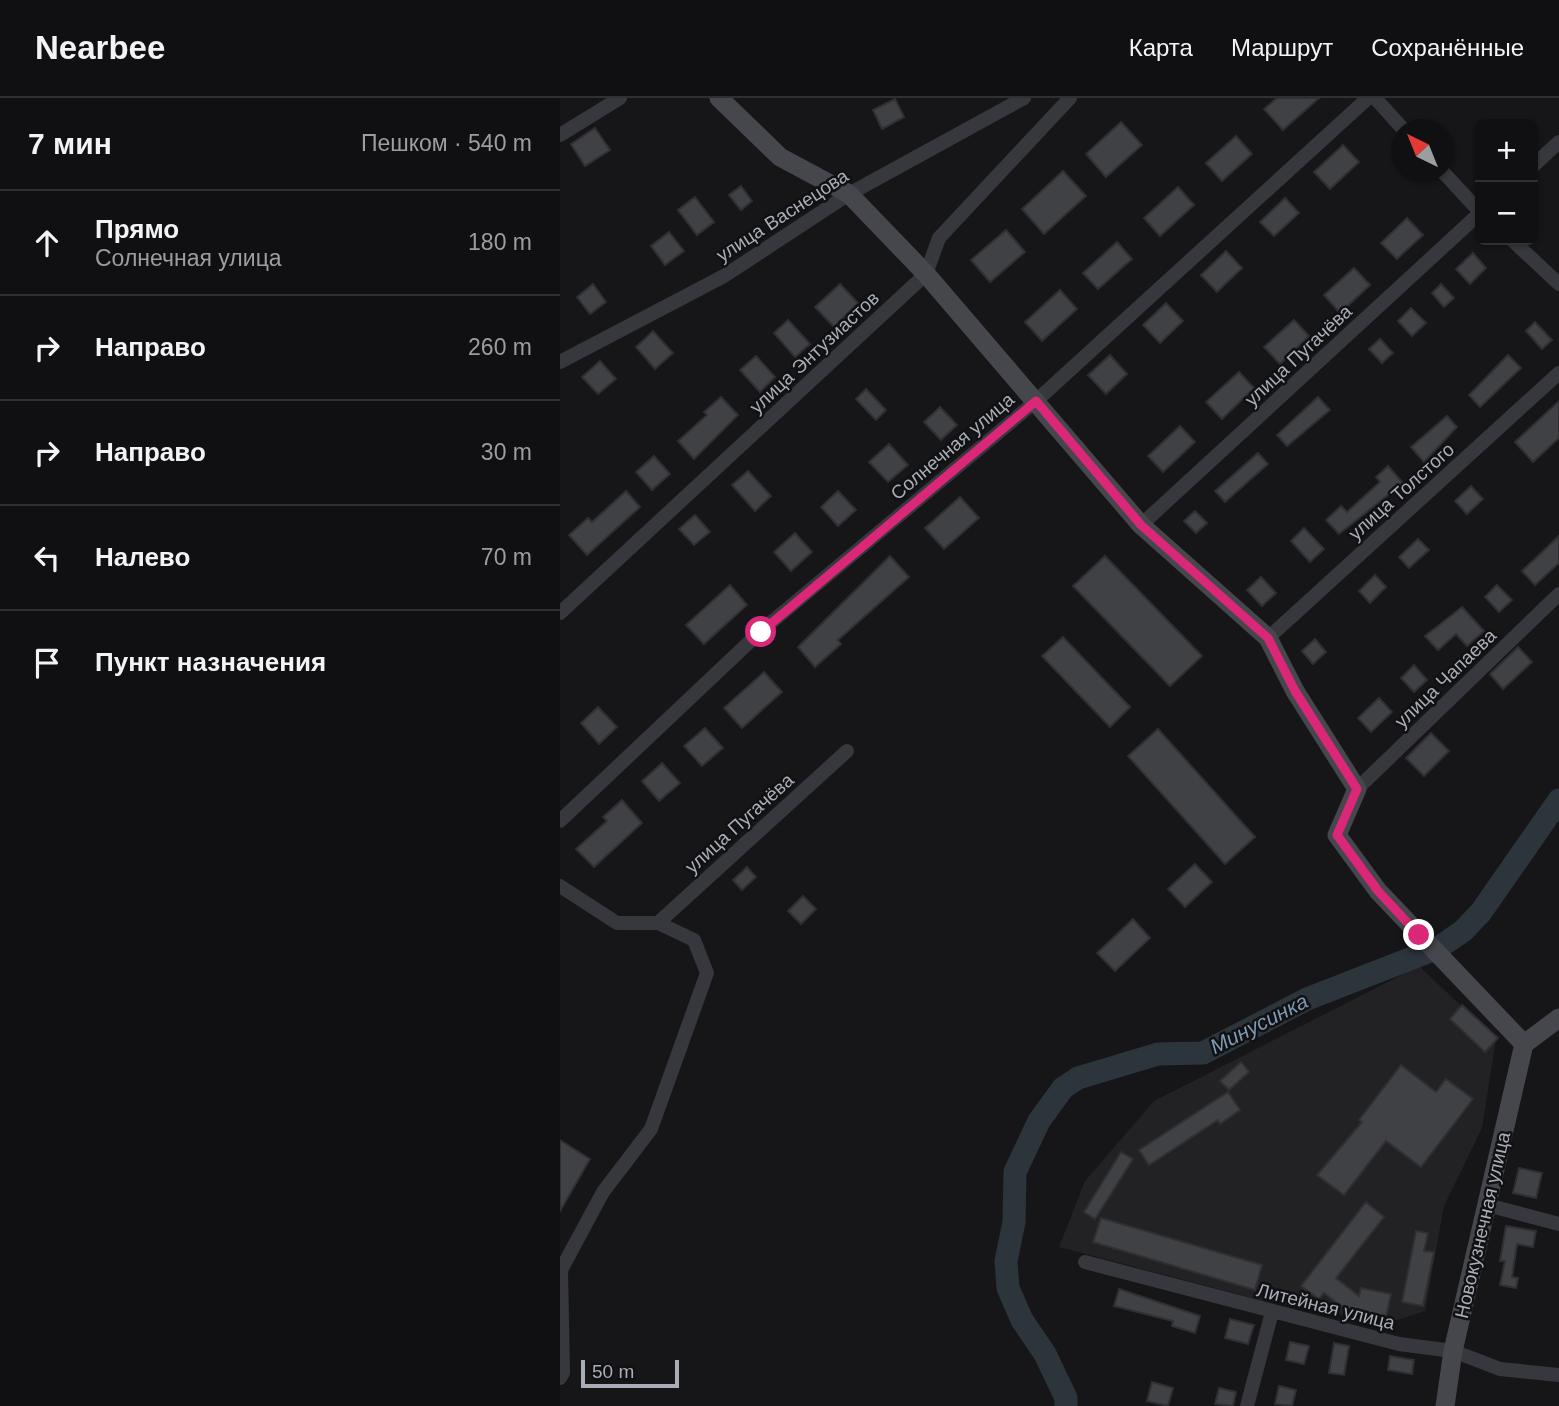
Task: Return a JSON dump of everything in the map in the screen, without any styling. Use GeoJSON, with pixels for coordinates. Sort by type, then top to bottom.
{"type":"FeatureCollection","features":[{"type":"Feature","properties":{"kind":"street"},"geometry":{"type":"LineString","coordinates":[[560,135],[620,98]]}},
{"type":"Feature","properties":{"kind":"street"},"geometry":{"type":"LineString","coordinates":[[719,98],[780,157],[849,194],[926,274],[1141,525],[1268,638],[1295,691],[1357,789],[1337,835],[1378,891],[1439,958],[1524,1044],[1559,1018]]}},
{"type":"Feature","properties":{"kind":"street","name":"улица Васнецова"},"geometry":{"type":"LineString","coordinates":[[560,362],[724,276],[849,194],[1024,98]]}},
{"type":"Feature","properties":{"kind":"street","name":"улица Энтузиастов"},"geometry":{"type":"LineString","coordinates":[[560,613],[926,274],[939,238],[1070,98]]}},
{"type":"Feature","properties":{"kind":"street","name":"Солнечная улица"},"geometry":{"type":"LineString","coordinates":[[560,821],[761,632],[1036,401],[1368,98]]}},
{"type":"Feature","properties":{"kind":"street"},"geometry":{"type":"LineString","coordinates":[[1375,98],[1394,119]]}},
{"type":"Feature","properties":{"kind":"street"},"geometry":{"type":"LineString","coordinates":[[1538,161],[1559,142]]}},
{"type":"Feature","properties":{"kind":"street"},"geometry":{"type":"LineString","coordinates":[[1452,182],[1475,207]]}},
{"type":"Feature","properties":{"kind":"street","name":"улица Пугачёва"},"geometry":{"type":"LineString","coordinates":[[1141,525],[1475,218]]}},
{"type":"Feature","properties":{"kind":"street"},"geometry":{"type":"LineString","coordinates":[[1517,245],[1559,284]]}},
{"type":"Feature","properties":{"kind":"street","name":"улица Толстого"},"geometry":{"type":"LineString","coordinates":[[1268,638],[1559,373]]}},
{"type":"Feature","properties":{"kind":"street","name":"улица Чапаева"},"geometry":{"type":"LineString","coordinates":[[1357,789],[1559,594]]}},
{"type":"Feature","properties":{"kind":"street","name":"улица Пугачёва"},"geometry":{"type":"LineString","coordinates":[[658,923],[847,751]]}},
{"type":"Feature","properties":{"kind":"street"},"geometry":{"type":"LineString","coordinates":[[560,886],[617,922],[658,923],[694,940],[707,973],[651,1129],[603,1192],[561,1270],[563,1373],[560,1377]]}},
{"type":"Feature","properties":{"kind":"street","name":"Новокузнечная улица"},"geometry":{"type":"LineString","coordinates":[[1446,1406],[1453,1352],[1524,1044]]}},
{"type":"Feature","properties":{"kind":"street"},"geometry":{"type":"LineString","coordinates":[[1487,1205],[1559,1224]]}},
{"type":"Feature","properties":{"kind":"street","name":"Литейная улица"},"geometry":{"type":"LineString","coordinates":[[1085,1262],[1399,1345],[1453,1352],[1500,1369],[1559,1375]]}},
{"type":"Feature","properties":{"kind":"street"},"geometry":{"type":"LineString","coordinates":[[1247,1406],[1272,1312]]}},
{"type":"Feature","properties":{"kind":"shaded area"},"geometry":{"type":"Polygon","coordinates":[[[1419,966],[1496,1039],[1482,1128],[1444,1206],[1425,1311],[1388,1323],[1260,1300],[1059,1247],[1085,1181],[1154,1101],[1419,966]]]}},
{"type":"Feature","properties":{"kind":"building"},"geometry":{"type":"Polygon","coordinates":[[[1277,98],[1319,98],[1283,130],[1264,109],[1277,98]]]}},
{"type":"Feature","properties":{"kind":"building"},"geometry":{"type":"Polygon","coordinates":[[[895,99],[904,117],[882,129],[873,110],[895,99]]]}},
{"type":"Feature","properties":{"kind":"building"},"geometry":{"type":"Polygon","coordinates":[[[1121,122],[1142,145],[1106,177],[1086,154],[1121,122]]]}},
{"type":"Feature","properties":{"kind":"building"},"geometry":{"type":"Polygon","coordinates":[[[595,128],[610,150],[585,166],[571,144],[595,128]]]}},
{"type":"Feature","properties":{"kind":"building"},"geometry":{"type":"Polygon","coordinates":[[[1236,136],[1252,154],[1222,181],[1206,163],[1236,136]]]}},
{"type":"Feature","properties":{"kind":"building"},"geometry":{"type":"Polygon","coordinates":[[[1343,145],[1359,162],[1330,189],[1314,172],[1343,145]]]}},
{"type":"Feature","properties":{"kind":"building"},"geometry":{"type":"Polygon","coordinates":[[[1063,171],[1086,196],[1044,234],[1022,209],[1063,171]]]}},
{"type":"Feature","properties":{"kind":"building"},"geometry":{"type":"Polygon","coordinates":[[[741,186],[752,201],[741,210],[729,195],[741,186]]]}},
{"type":"Feature","properties":{"kind":"building"},"geometry":{"type":"Polygon","coordinates":[[[1178,187],[1194,205],[1160,236],[1144,218],[1178,187]]]}},
{"type":"Feature","properties":{"kind":"building"},"geometry":{"type":"Polygon","coordinates":[[[695,197],[714,222],[697,235],[678,210],[695,197]]]}},
{"type":"Feature","properties":{"kind":"building"},"geometry":{"type":"Polygon","coordinates":[[[1285,198],[1299,213],[1274,236],[1260,222],[1285,198]]]}},
{"type":"Feature","properties":{"kind":"building"},"geometry":{"type":"Polygon","coordinates":[[[1407,218],[1423,235],[1397,259],[1381,243],[1407,218]]]}},
{"type":"Feature","properties":{"kind":"building"},"geometry":{"type":"Polygon","coordinates":[[[1006,230],[1025,252],[990,282],[971,260],[1006,230]]]}},
{"type":"Feature","properties":{"kind":"building"},"geometry":{"type":"Polygon","coordinates":[[[669,232],[684,251],[665,265],[651,246],[669,232]]]}},
{"type":"Feature","properties":{"kind":"building"},"geometry":{"type":"Polygon","coordinates":[[[1117,242],[1132,259],[1098,289],[1083,273],[1117,242]]]}},
{"type":"Feature","properties":{"kind":"building"},"geometry":{"type":"Polygon","coordinates":[[[1226,251],[1242,268],[1217,292],[1201,275],[1226,251]]]}},
{"type":"Feature","properties":{"kind":"building"},"geometry":{"type":"Polygon","coordinates":[[[1473,253],[1486,268],[1470,284],[1456,269],[1473,253]]]}},
{"type":"Feature","properties":{"kind":"building"},"geometry":{"type":"Polygon","coordinates":[[[1354,268],[1370,285],[1340,313],[1324,295],[1354,268]]]}},
{"type":"Feature","properties":{"kind":"building"},"geometry":{"type":"Polygon","coordinates":[[[593,284],[606,302],[590,314],[577,297],[593,284]]]}},
{"type":"Feature","properties":{"kind":"building"},"geometry":{"type":"Polygon","coordinates":[[[840,284],[858,303],[834,327],[815,307],[840,284]]]}},
{"type":"Feature","properties":{"kind":"building"},"geometry":{"type":"Polygon","coordinates":[[[1441,284],[1454,298],[1444,307],[1432,293],[1441,284]]]}},
{"type":"Feature","properties":{"kind":"building"},"geometry":{"type":"Polygon","coordinates":[[[1060,290],[1077,309],[1042,341],[1025,322],[1060,290]]]}},
{"type":"Feature","properties":{"kind":"building"},"geometry":{"type":"Polygon","coordinates":[[[1166,303],[1183,321],[1160,343],[1143,325],[1166,303]]]}},
{"type":"Feature","properties":{"kind":"building"},"geometry":{"type":"Polygon","coordinates":[[[1411,308],[1426,323],[1412,336],[1398,321],[1411,308]]]}},
{"type":"Feature","properties":{"kind":"building"},"geometry":{"type":"Polygon","coordinates":[[[788,320],[810,344],[795,357],[774,333],[788,320]]]}},
{"type":"Feature","properties":{"kind":"building"},"geometry":{"type":"Polygon","coordinates":[[[1294,320],[1309,336],[1280,364],[1264,347],[1294,320]]]}},
{"type":"Feature","properties":{"kind":"building"},"geometry":{"type":"Polygon","coordinates":[[[1535,322],[1552,340],[1542,349],[1526,331],[1535,322]]]}},
{"type":"Feature","properties":{"kind":"building"},"geometry":{"type":"Polygon","coordinates":[[[653,331],[673,353],[655,369],[636,347],[653,331]]]}},
{"type":"Feature","properties":{"kind":"building"},"geometry":{"type":"Polygon","coordinates":[[[1380,339],[1393,353],[1382,363],[1369,349],[1380,339]]]}},
{"type":"Feature","properties":{"kind":"building"},"geometry":{"type":"Polygon","coordinates":[[[1110,355],[1127,374],[1106,394],[1088,375],[1110,355]]]}},
{"type":"Feature","properties":{"kind":"building"},"geometry":{"type":"Polygon","coordinates":[[[1508,355],[1521,368],[1480,407],[1469,395],[1508,355]]]}},
{"type":"Feature","properties":{"kind":"building"},"geometry":{"type":"Polygon","coordinates":[[[756,356],[775,377],[760,392],[740,370],[756,356]]]}},
{"type":"Feature","properties":{"kind":"building"},"geometry":{"type":"Polygon","coordinates":[[[600,361],[616,379],[598,394],[582,377],[600,361]]]}},
{"type":"Feature","properties":{"kind":"building"},"geometry":{"type":"Polygon","coordinates":[[[1239,372],[1254,388],[1222,419],[1206,402],[1239,372]]]}},
{"type":"Feature","properties":{"kind":"building"},"geometry":{"type":"Polygon","coordinates":[[[866,389],[886,410],[876,420],[856,399],[866,389]]]}},
{"type":"Feature","properties":{"kind":"building"},"geometry":{"type":"Polygon","coordinates":[[[721,397],[738,415],[694,459],[678,441],[707,415],[704,412],[721,397]]]}},
{"type":"Feature","properties":{"kind":"building"},"geometry":{"type":"Polygon","coordinates":[[[1318,397],[1330,410],[1287,446],[1277,435],[1318,397]]]}},
{"type":"Feature","properties":{"kind":"building"},"geometry":{"type":"Polygon","coordinates":[[[1559,401],[1559,438],[1533,462],[1515,442],[1559,401]]]}},
{"type":"Feature","properties":{"kind":"building"},"geometry":{"type":"Polygon","coordinates":[[[940,407],[957,425],[941,440],[924,422],[940,407]]]}},
{"type":"Feature","properties":{"kind":"building"},"geometry":{"type":"Polygon","coordinates":[[[1447,416],[1457,427],[1424,462],[1411,447],[1447,416]]]}},
{"type":"Feature","properties":{"kind":"building"},"geometry":{"type":"Polygon","coordinates":[[[1180,426],[1195,442],[1163,472],[1148,456],[1180,426]]]}},
{"type":"Feature","properties":{"kind":"building"},"geometry":{"type":"Polygon","coordinates":[[[889,444],[908,465],[888,482],[869,462],[889,444]]]}},
{"type":"Feature","properties":{"kind":"building"},"geometry":{"type":"Polygon","coordinates":[[[1258,453],[1268,464],[1225,502],[1215,491],[1258,453]]]}},
{"type":"Feature","properties":{"kind":"building"},"geometry":{"type":"Polygon","coordinates":[[[654,456],[670,474],[652,490],[636,472],[654,456]]]}},
{"type":"Feature","properties":{"kind":"building"},"geometry":{"type":"Polygon","coordinates":[[[1388,466],[1403,483],[1339,534],[1326,520],[1341,506],[1347,512],[1380,482],[1376,477],[1388,466]]]}},
{"type":"Feature","properties":{"kind":"building"},"geometry":{"type":"Polygon","coordinates":[[[748,471],[771,496],[755,511],[732,485],[748,471]]]}},
{"type":"Feature","properties":{"kind":"building"},"geometry":{"type":"Polygon","coordinates":[[[1471,486],[1483,499],[1467,514],[1455,501],[1471,486]]]}},
{"type":"Feature","properties":{"kind":"building"},"geometry":{"type":"Polygon","coordinates":[[[626,491],[640,507],[587,555],[569,535],[588,518],[592,522],[626,491]]]}},
{"type":"Feature","properties":{"kind":"building"},"geometry":{"type":"Polygon","coordinates":[[[838,491],[856,510],[838,526],[821,507],[838,491]]]}},
{"type":"Feature","properties":{"kind":"building"},"geometry":{"type":"Polygon","coordinates":[[[960,497],[979,518],[944,549],[925,528],[960,497]]]}},
{"type":"Feature","properties":{"kind":"building"},"geometry":{"type":"Polygon","coordinates":[[[1195,511],[1207,523],[1196,533],[1184,521],[1195,511]]]}},
{"type":"Feature","properties":{"kind":"building"},"geometry":{"type":"Polygon","coordinates":[[[695,515],[710,532],[694,545],[679,529],[695,515]]]}},
{"type":"Feature","properties":{"kind":"building"},"geometry":{"type":"Polygon","coordinates":[[[1304,528],[1324,549],[1310,562],[1291,541],[1304,528]]]}},
{"type":"Feature","properties":{"kind":"building"},"geometry":{"type":"Polygon","coordinates":[[[795,533],[812,552],[791,571],[774,552],[795,533]]]}},
{"type":"Feature","properties":{"kind":"building"},"geometry":{"type":"Polygon","coordinates":[[[1559,536],[1559,563],[1535,585],[1522,571],[1559,536]]]}},
{"type":"Feature","properties":{"kind":"building"},"geometry":{"type":"Polygon","coordinates":[[[1418,539],[1429,550],[1409,568],[1399,557],[1418,539]]]}},
{"type":"Feature","properties":{"kind":"building"},"geometry":{"type":"Polygon","coordinates":[[[890,556],[909,577],[838,640],[841,644],[815,667],[798,647],[890,556]]]}},
{"type":"Feature","properties":{"kind":"building"},"geometry":{"type":"Polygon","coordinates":[[[1105,556],[1202,656],[1170,686],[1073,586],[1105,556]]]}},
{"type":"Feature","properties":{"kind":"building"},"geometry":{"type":"Polygon","coordinates":[[[1375,575],[1386,587],[1370,603],[1359,591],[1375,575]]]}},
{"type":"Feature","properties":{"kind":"building"},"geometry":{"type":"Polygon","coordinates":[[[1261,577],[1276,593],[1262,606],[1247,590],[1261,577]]]}},
{"type":"Feature","properties":{"kind":"building"},"geometry":{"type":"Polygon","coordinates":[[[730,585],[747,605],[704,644],[686,625],[730,585]]]}},
{"type":"Feature","properties":{"kind":"building"},"geometry":{"type":"Polygon","coordinates":[[[1497,585],[1512,600],[1499,612],[1485,597],[1497,585]]]}},
{"type":"Feature","properties":{"kind":"building"},"geometry":{"type":"Polygon","coordinates":[[[1462,607],[1484,631],[1467,646],[1456,634],[1438,650],[1425,636],[1462,607]]]}},
{"type":"Feature","properties":{"kind":"building"},"geometry":{"type":"Polygon","coordinates":[[[1063,637],[1130,707],[1110,727],[1042,656],[1063,637]]]}},
{"type":"Feature","properties":{"kind":"building"},"geometry":{"type":"Polygon","coordinates":[[[1315,639],[1326,652],[1313,664],[1302,651],[1315,639]]]}},
{"type":"Feature","properties":{"kind":"building"},"geometry":{"type":"Polygon","coordinates":[[[1518,647],[1532,662],[1503,689],[1490,674],[1518,647]]]}},
{"type":"Feature","properties":{"kind":"building"},"geometry":{"type":"Polygon","coordinates":[[[1414,665],[1427,680],[1414,692],[1401,678],[1414,665]]]}},
{"type":"Feature","properties":{"kind":"building"},"geometry":{"type":"Polygon","coordinates":[[[764,672],[782,692],[742,728],[724,708],[764,672]]]}},
{"type":"Feature","properties":{"kind":"building"},"geometry":{"type":"Polygon","coordinates":[[[1379,698],[1392,712],[1371,732],[1358,718],[1379,698]]]}},
{"type":"Feature","properties":{"kind":"building"},"geometry":{"type":"Polygon","coordinates":[[[598,707],[617,727],[599,744],[581,723],[598,707]]]}},
{"type":"Feature","properties":{"kind":"building"},"geometry":{"type":"Polygon","coordinates":[[[705,728],[723,748],[702,766],[684,746],[705,728]]]}},
{"type":"Feature","properties":{"kind":"building"},"geometry":{"type":"Polygon","coordinates":[[[1158,729],[1255,837],[1225,864],[1128,756],[1158,729]]]}},
{"type":"Feature","properties":{"kind":"building"},"geometry":{"type":"Polygon","coordinates":[[[1431,733],[1449,751],[1424,776],[1406,758],[1431,733]]]}},
{"type":"Feature","properties":{"kind":"building"},"geometry":{"type":"Polygon","coordinates":[[[662,763],[680,783],[659,801],[642,781],[662,763]]]}},
{"type":"Feature","properties":{"kind":"building"},"geometry":{"type":"Polygon","coordinates":[[[622,800],[642,823],[594,867],[576,849],[607,821],[603,817],[622,800]]]}},
{"type":"Feature","properties":{"kind":"building"},"geometry":{"type":"Polygon","coordinates":[[[1195,864],[1212,882],[1185,907],[1168,889],[1195,864]]]}},
{"type":"Feature","properties":{"kind":"building"},"geometry":{"type":"Polygon","coordinates":[[[747,867],[756,877],[742,890],[733,880],[747,867]]]}},
{"type":"Feature","properties":{"kind":"building"},"geometry":{"type":"Polygon","coordinates":[[[803,896],[816,909],[801,924],[788,911],[803,896]]]}},
{"type":"Feature","properties":{"kind":"building"},"geometry":{"type":"Polygon","coordinates":[[[1133,919],[1150,938],[1115,971],[1097,953],[1133,919]]]}},
{"type":"Feature","properties":{"kind":"building"},"geometry":{"type":"Polygon","coordinates":[[[1462,1005],[1498,1038],[1485,1052],[1450,1019],[1462,1005]]]}},
{"type":"Feature","properties":{"kind":"building"},"geometry":{"type":"Polygon","coordinates":[[[1241,1062],[1249,1072],[1229,1090],[1220,1081],[1241,1062]]]}},
{"type":"Feature","properties":{"kind":"building"},"geometry":{"type":"Polygon","coordinates":[[[1401,1065],[1436,1092],[1446,1079],[1473,1099],[1421,1167],[1386,1141],[1344,1195],[1317,1175],[1362,1122],[1359,1120],[1401,1065]]]}},
{"type":"Feature","properties":{"kind":"building"},"geometry":{"type":"Polygon","coordinates":[[[1228,1092],[1240,1110],[1220,1124],[1218,1120],[1149,1165],[1139,1150],[1228,1092]]]}},
{"type":"Feature","properties":{"kind":"building"},"geometry":{"type":"Polygon","coordinates":[[[560,1140],[590,1159],[560,1211],[560,1140]]]}},
{"type":"Feature","properties":{"kind":"building"},"geometry":{"type":"Polygon","coordinates":[[[1121,1152],[1133,1159],[1095,1219],[1084,1212],[1121,1152]]]}},
{"type":"Feature","properties":{"kind":"building"},"geometry":{"type":"Polygon","coordinates":[[[1519,1168],[1542,1173],[1536,1198],[1513,1193],[1519,1168]]]}},
{"type":"Feature","properties":{"kind":"building"},"geometry":{"type":"Polygon","coordinates":[[[1366,1202],[1384,1217],[1336,1278],[1359,1296],[1361,1288],[1391,1294],[1386,1317],[1345,1309],[1324,1293],[1319,1299],[1301,1286],[1366,1202]]]}},
{"type":"Feature","properties":{"kind":"building"},"geometry":{"type":"Polygon","coordinates":[[[1101,1218],[1262,1265],[1255,1290],[1093,1242],[1101,1218]]]}},
{"type":"Feature","properties":{"kind":"building"},"geometry":{"type":"Polygon","coordinates":[[[1506,1226],[1536,1231],[1533,1247],[1517,1244],[1512,1277],[1518,1278],[1516,1288],[1500,1285],[1505,1261],[1500,1261],[1506,1226]]]}},
{"type":"Feature","properties":{"kind":"building"},"geometry":{"type":"Polygon","coordinates":[[[1416,1231],[1428,1233],[1424,1251],[1434,1252],[1423,1306],[1402,1302],[1416,1231]]]}},
{"type":"Feature","properties":{"kind":"building"},"geometry":{"type":"Polygon","coordinates":[[[1119,1289],[1200,1316],[1195,1333],[1172,1326],[1173,1321],[1114,1306],[1119,1289]]]}},
{"type":"Feature","properties":{"kind":"building"},"geometry":{"type":"Polygon","coordinates":[[[1230,1319],[1254,1325],[1248,1344],[1225,1338],[1230,1319]]]}},
{"type":"Feature","properties":{"kind":"building"},"geometry":{"type":"Polygon","coordinates":[[[1290,1342],[1309,1346],[1304,1364],[1286,1360],[1290,1342]]]}},
{"type":"Feature","properties":{"kind":"building"},"geometry":{"type":"Polygon","coordinates":[[[1334,1343],[1349,1346],[1344,1375],[1329,1373],[1334,1343]]]}},
{"type":"Feature","properties":{"kind":"building"},"geometry":{"type":"Polygon","coordinates":[[[1390,1356],[1414,1360],[1412,1374],[1388,1370],[1390,1356]]]}},
{"type":"Feature","properties":{"kind":"building"},"geometry":{"type":"Polygon","coordinates":[[[1152,1382],[1173,1388],[1168,1406],[1147,1401],[1152,1382]]]}},
{"type":"Feature","properties":{"kind":"building"},"geometry":{"type":"Polygon","coordinates":[[[1279,1386],[1296,1390],[1292,1406],[1275,1404],[1279,1386]]]}},
{"type":"Feature","properties":{"kind":"building"},"geometry":{"type":"Polygon","coordinates":[[[1219,1388],[1236,1392],[1233,1406],[1215,1404],[1219,1388]]]}},
{"type":"Feature","properties":{"kind":"waterway","name":"Минусинка"},"geometry":{"type":"LineString","coordinates":[[1066,1406],[1066,1398],[1045,1354],[1022,1320],[1008,1288],[1006,1261],[1014,1222],[1015,1172],[1039,1121],[1063,1088],[1078,1078],[1158,1054],[1203,1053],[1307,999],[1438,948],[1463,931],[1481,912],[1559,800]]}},
{"type":"Feature","properties":{"kind":"route"},"geometry":{"type":"LineString","coordinates":[[761,632],[1036,401],[1141,525],[1268,638],[1295,691],[1357,789],[1337,835],[1378,891],[1419,935]]}}]}
